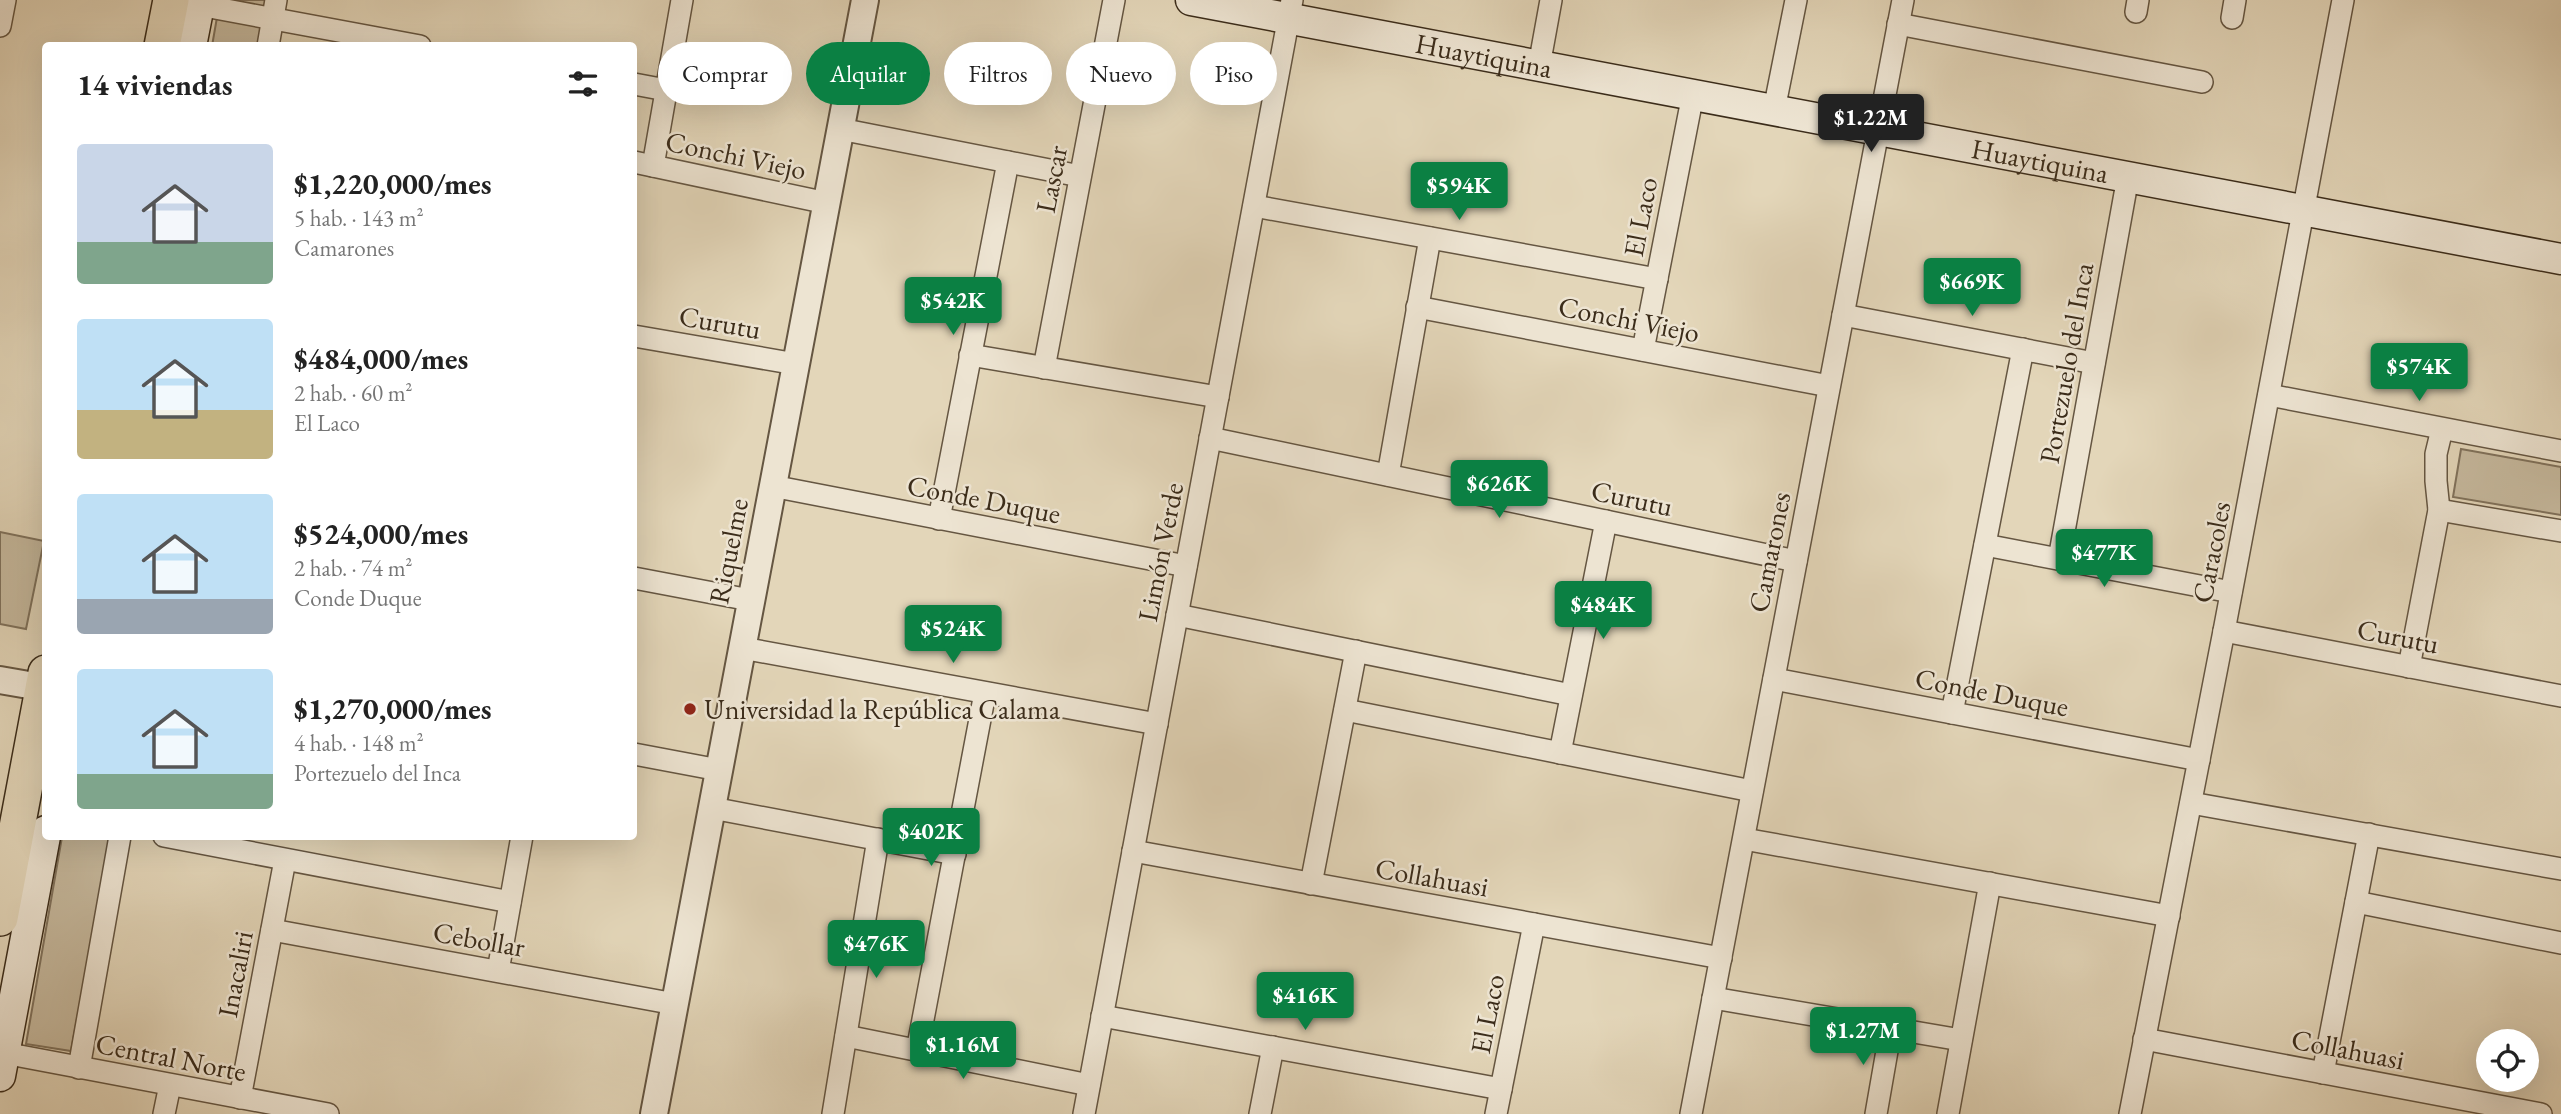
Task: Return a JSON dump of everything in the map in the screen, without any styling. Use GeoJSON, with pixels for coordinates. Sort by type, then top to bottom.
{"type":"FeatureCollection","features":[{"type":"Feature","properties":{"kind":"main road","name":"Huaytiquina"},"geometry":{"type":"LineString","coordinates":[[1191,0],[1290,9],[1539,66],[2304,210],[2560,251]]}},
{"type":"Feature","properties":{"kind":"main road"},"geometry":{"type":"LineString","coordinates":[[165,42],[190,2]]}},
{"type":"Feature","properties":{"kind":"main road"},"geometry":{"type":"LineString","coordinates":[[190,2],[191,42]]}},
{"type":"Feature","properties":{"kind":"main road"},"geometry":{"type":"LineString","coordinates":[[0,918],[42,699]]}},
{"type":"Feature","properties":{"kind":"main road"},"geometry":{"type":"LineString","coordinates":[[2,1064],[44,840]]}},
{"type":"Feature","properties":{"kind":"street"},"geometry":{"type":"LineString","coordinates":[[0,26],[5,0]]}},
{"type":"Feature","properties":{"kind":"street"},"geometry":{"type":"LineString","coordinates":[[675,42],[682,0]]}},
{"type":"Feature","properties":{"kind":"street","name":"Riquelme"},"geometry":{"type":"LineString","coordinates":[[654,1114],[866,0]]}},
{"type":"Feature","properties":{"kind":"street","name":"Lascar"},"geometry":{"type":"LineString","coordinates":[[1044,368],[1114,0]]}},
{"type":"Feature","properties":{"kind":"street"},"geometry":{"type":"LineString","coordinates":[[1539,66],[1551,0]]}},
{"type":"Feature","properties":{"kind":"street"},"geometry":{"type":"LineString","coordinates":[[1774,110],[1796,0]]}},
{"type":"Feature","properties":{"kind":"street","name":"Camarones"},"geometry":{"type":"LineString","coordinates":[[1691,1114],[1903,0]]}},
{"type":"Feature","properties":{"kind":"street","name":"Caracoles"},"geometry":{"type":"LineString","coordinates":[[2130,1114],[2343,0]]}},
{"type":"Feature","properties":{"kind":"street"},"geometry":{"type":"LineString","coordinates":[[190,2],[274,9],[404,42]]}},
{"type":"Feature","properties":{"kind":"street"},"geometry":{"type":"LineString","coordinates":[[269,42],[274,9]]}},
{"type":"Feature","properties":{"kind":"street","name":"Limón Verde"},"geometry":{"type":"LineString","coordinates":[[1084,1114],[1290,9]]}},
{"type":"Feature","properties":{"kind":"street"},"geometry":{"type":"LineString","coordinates":[[1898,24],[2202,82]]}},
{"type":"Feature","properties":{"kind":"street","name":"Conchi Viejo"},"geometry":{"type":"LineString","coordinates":[[637,85],[658,88]]}},
{"type":"Feature","properties":{"kind":"street","name":"El Laco"},"geometry":{"type":"LineString","coordinates":[[1643,350],[1693,94]]}},
{"type":"Feature","properties":{"kind":"street"},"geometry":{"type":"LineString","coordinates":[[643,164],[661,105]]}},
{"type":"Feature","properties":{"kind":"street","name":"Conchi Viejo"},"geometry":{"type":"LineString","coordinates":[[840,129],[1080,176]]}},
{"type":"Feature","properties":{"kind":"street","name":"Lascar"},"geometry":{"type":"LineString","coordinates":[[939,519],[1008,162]]}},
{"type":"Feature","properties":{"kind":"street","name":"Conchi Viejo"},"geometry":{"type":"LineString","coordinates":[[643,164],[827,203]]}},
{"type":"Feature","properties":{"kind":"street","name":"Portezuelo del Inca"},"geometry":{"type":"LineString","coordinates":[[2059,559],[2129,177]]}},
{"type":"Feature","properties":{"kind":"street","name":"Conchi Viejo"},"geometry":{"type":"LineString","coordinates":[[1254,206],[1657,279]]}},
{"type":"Feature","properties":{"kind":"street"},"geometry":{"type":"LineString","coordinates":[[1388,475],[1430,237]]}},
{"type":"Feature","properties":{"kind":"street","name":"Conchi Viejo"},"geometry":{"type":"LineString","coordinates":[[1417,307],[1829,386]]}},
{"type":"Feature","properties":{"kind":"street"},"geometry":{"type":"LineString","coordinates":[[1843,315],[2094,363]]}},
{"type":"Feature","properties":{"kind":"street","name":"Curutu"},"geometry":{"type":"LineString","coordinates":[[637,336],[796,364]]}},
{"type":"Feature","properties":{"kind":"street","name":"Portezuelo del Inca"},"geometry":{"type":"LineString","coordinates":[[1952,713],[2023,349]]}},
{"type":"Feature","properties":{"kind":"street"},"geometry":{"type":"LineString","coordinates":[[970,355],[1218,397]]}},
{"type":"Feature","properties":{"kind":"street"},"geometry":{"type":"LineString","coordinates":[[2269,395],[2561,451]]}},
{"type":"Feature","properties":{"kind":"street"},"geometry":{"type":"LineString","coordinates":[[2409,667],[2439,510],[2436,454],[2442,429]]}},
{"type":"Feature","properties":{"kind":"street","name":"Curutu"},"geometry":{"type":"LineString","coordinates":[[1210,438],[1796,561]]}},
{"type":"Feature","properties":{"kind":"street","name":"Conde Duque"},"geometry":{"type":"LineString","coordinates":[[772,486],[1186,566]]}},
{"type":"Feature","properties":{"kind":"street"},"geometry":{"type":"LineString","coordinates":[[2439,510],[2561,531]]}},
{"type":"Feature","properties":{"kind":"street"},"geometry":{"type":"LineString","coordinates":[[1560,753],[1606,521]]}},
{"type":"Feature","properties":{"kind":"street"},"geometry":{"type":"LineString","coordinates":[[1985,545],[2231,592]]}},
{"type":"Feature","properties":{"kind":"street"},"geometry":{"type":"LineString","coordinates":[[637,579],[750,600]]}},
{"type":"Feature","properties":{"kind":"street"},"geometry":{"type":"LineString","coordinates":[[1177,615],[1571,695]]}},
{"type":"Feature","properties":{"kind":"street","name":"Curutu"},"geometry":{"type":"LineString","coordinates":[[2224,631],[2561,696]]}},
{"type":"Feature","properties":{"kind":"street"},"geometry":{"type":"LineString","coordinates":[[742,648],[1157,724]]}},
{"type":"Feature","properties":{"kind":"street"},"geometry":{"type":"LineString","coordinates":[[1311,884],[1356,651]]}},
{"type":"Feature","properties":{"kind":"street","name":"Conde Duque"},"geometry":{"type":"LineString","coordinates":[[1774,679],[2199,760]]}},
{"type":"Feature","properties":{"kind":"street"},"geometry":{"type":"LineString","coordinates":[[0,680],[42,683]]}},
{"type":"Feature","properties":{"kind":"street"},"geometry":{"type":"LineString","coordinates":[[918,1051],[985,693]]}},
{"type":"Feature","properties":{"kind":"street"},"geometry":{"type":"LineString","coordinates":[[1345,710],[1752,791]]}},
{"type":"Feature","properties":{"kind":"street"},"geometry":{"type":"LineString","coordinates":[[637,755],[719,770]]}},
{"type":"Feature","properties":{"kind":"street"},"geometry":{"type":"LineString","coordinates":[[2191,803],[2561,869]]}},
{"type":"Feature","properties":{"kind":"street"},"geometry":{"type":"LineString","coordinates":[[712,808],[955,854]]}},
{"type":"Feature","properties":{"kind":"street"},"geometry":{"type":"LineString","coordinates":[[2323,1073],[2369,834]]}},
{"type":"Feature","properties":{"kind":"street"},"geometry":{"type":"LineString","coordinates":[[832,1114],[878,839]]}},
{"type":"Feature","properties":{"kind":"street"},"geometry":{"type":"LineString","coordinates":[[1744,839],[2169,916]]}},
{"type":"Feature","properties":{"kind":"street"},"geometry":{"type":"LineString","coordinates":[[79,1068],[120,840]]}},
{"type":"Feature","properties":{"kind":"street","name":"Cebollar"},"geometry":{"type":"LineString","coordinates":[[184,840],[510,902]]}},
{"type":"Feature","properties":{"kind":"street"},"geometry":{"type":"LineString","coordinates":[[498,971],[521,840]]}},
{"type":"Feature","properties":{"kind":"street","name":"Collahuasi"},"geometry":{"type":"LineString","coordinates":[[1133,851],[1721,958]]}},
{"type":"Feature","properties":{"kind":"street","name":"Inacaliri"},"geometry":{"type":"LineString","coordinates":[[240,1098],[285,860]]}},
{"type":"Feature","properties":{"kind":"street"},"geometry":{"type":"LineString","coordinates":[[1948,1114],[1990,883]]}},
{"type":"Feature","properties":{"kind":"street"},"geometry":{"type":"LineString","coordinates":[[2356,902],[2561,943]]}},
{"type":"Feature","properties":{"kind":"street","name":"El Laco"},"geometry":{"type":"LineString","coordinates":[[1496,1114],[1534,924]]}},
{"type":"Feature","properties":{"kind":"street","name":"Cebollar"},"geometry":{"type":"LineString","coordinates":[[272,930],[675,1004]]}},
{"type":"Feature","properties":{"kind":"street"},"geometry":{"type":"LineString","coordinates":[[1713,998],[1961,1040]]}},
{"type":"Feature","properties":{"kind":"street"},"geometry":{"type":"LineString","coordinates":[[1102,1016],[1501,1089]]}},
{"type":"Feature","properties":{"kind":"street"},"geometry":{"type":"LineString","coordinates":[[1876,1114],[1891,1028]]}},
{"type":"Feature","properties":{"kind":"street"},"geometry":{"type":"LineString","coordinates":[[846,1036],[1089,1085]]}},
{"type":"Feature","properties":{"kind":"street","name":"Collahuasi"},"geometry":{"type":"LineString","coordinates":[[2144,1039],[2541,1114]]}},
{"type":"Feature","properties":{"kind":"street"},"geometry":{"type":"LineString","coordinates":[[1260,1114],[1273,1047]]}},
{"type":"Feature","properties":{"kind":"street","name":"Central Norte"},"geometry":{"type":"LineString","coordinates":[[2,1064],[79,1068],[328,1114]]}},
{"type":"Feature","properties":{"kind":"street"},"geometry":{"type":"LineString","coordinates":[[164,1114],[170,1085]]}},
{"type":"Feature","properties":{"kind":"shaded area"},"geometry":{"type":"Polygon","coordinates":[[[220,0],[270,0],[263,42],[213,42],[220,0]]]}},
{"type":"Feature","properties":{"kind":"shaded area"},"geometry":{"type":"Polygon","coordinates":[[[2461,449],[2561,467],[2561,515],[2453,497],[2461,449]]]}},
{"type":"Feature","properties":{"kind":"shaded area"},"geometry":{"type":"Polygon","coordinates":[[[0,532],[42,541],[26,629],[0,624],[0,532]]]}},
{"type":"Feature","properties":{"kind":"shaded area"},"geometry":{"type":"Polygon","coordinates":[[[61,840],[110,840],[71,1051],[26,1044],[61,840]]]}},
{"type":"Feature","properties":{"kind":"place","name":"Universidad la República Calama"},"geometry":{"type":"Point","coordinates":[690,709]}}]}
